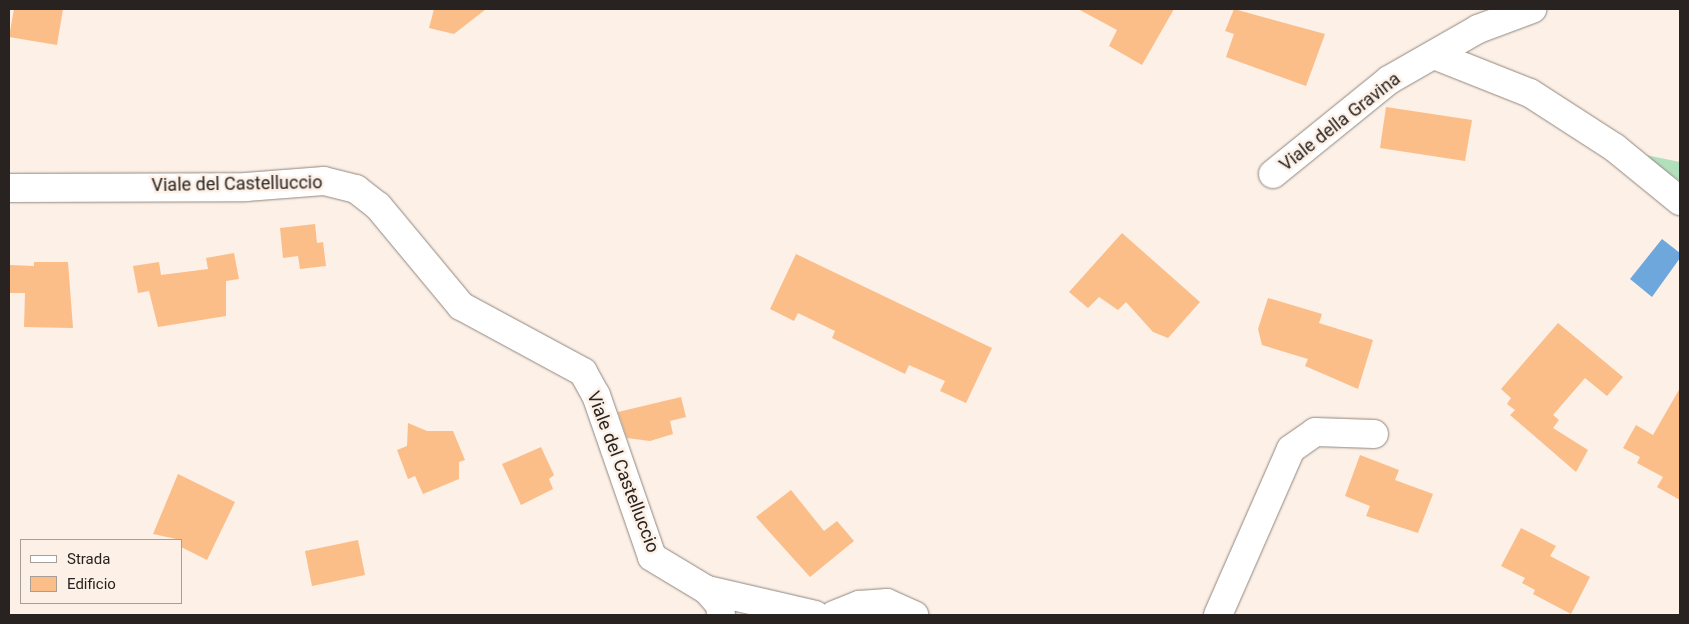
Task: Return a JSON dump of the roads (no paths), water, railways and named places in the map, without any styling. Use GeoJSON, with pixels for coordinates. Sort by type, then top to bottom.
{"type":"FeatureCollection","features":[{"type":"Feature","properties":{"kind":"street","name":"Viale della Gravina"},"geometry":{"type":"LineString","coordinates":[[1273,174],[1389,80],[1478,29],[1532,9]]}},
{"type":"Feature","properties":{"kind":"street"},"geometry":{"type":"LineString","coordinates":[[1434,54],[1530,93],[1615,148],[1680,201]]}},
{"type":"Feature","properties":{"kind":"street","name":"Viale del Castelluccio"},"geometry":{"type":"LineString","coordinates":[[9,188],[246,187],[324,181],[356,189],[378,206],[461,306],[583,372],[596,395],[652,557],[707,590],[815,615]]}},
{"type":"Feature","properties":{"kind":"street"},"geometry":{"type":"LineString","coordinates":[[1218,615],[1291,449],[1316,432],[1374,434]]}},
{"type":"Feature","properties":{"kind":"street","name":"Viale del Castelluccio"},"geometry":{"type":"LineString","coordinates":[[707,590],[720,605],[722,615]]}},
{"type":"Feature","properties":{"kind":"street"},"geometry":{"type":"LineString","coordinates":[[834,615],[858,604],[887,603],[914,615]]}},
{"type":"Feature","properties":{"kind":"water"},"geometry":{"type":"Polygon","coordinates":[[[1662,239],[1680,253],[1680,258],[1652,297],[1630,279],[1662,239]]]}}]}
